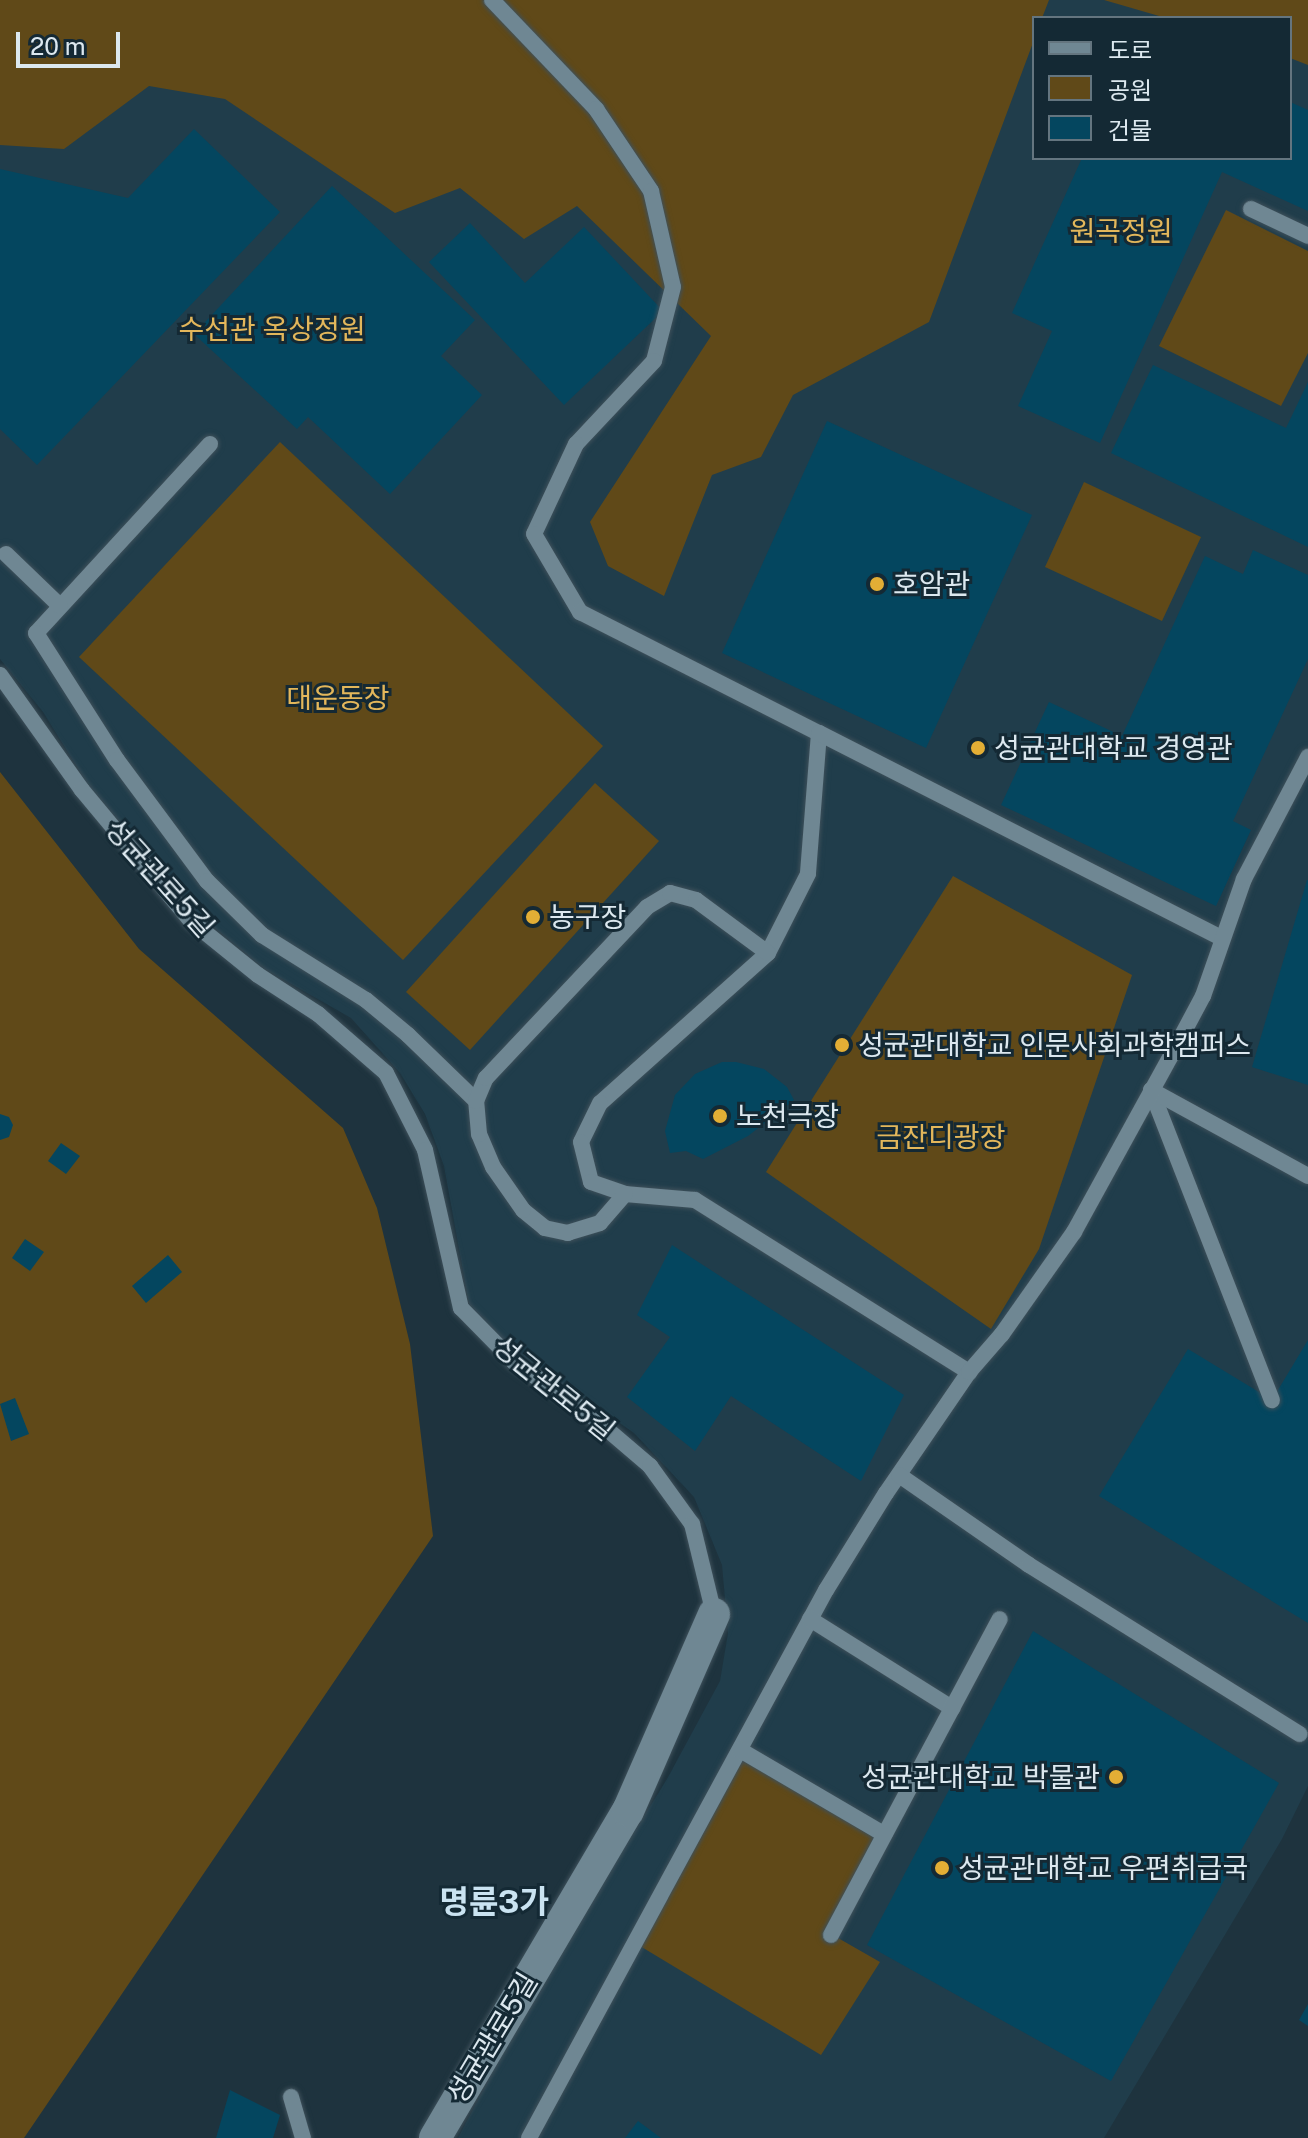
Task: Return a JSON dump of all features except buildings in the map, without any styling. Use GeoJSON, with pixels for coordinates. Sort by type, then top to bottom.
{"type":"FeatureCollection","features":[{"type":"Feature","properties":{"kind":"street","name":"성균관로5길"},"geometry":{"type":"LineString","coordinates":[[435,2138],[628,1811],[714,1614]]}},
{"type":"Feature","properties":{"kind":"lane"},"geometry":{"type":"LineString","coordinates":[[492,0],[596,109],[651,191],[673,287],[654,361],[576,444],[534,534],[580,612],[1223,939]]}},
{"type":"Feature","properties":{"kind":"lane"},"geometry":{"type":"LineString","coordinates":[[1251,209],[1308,236]]}},
{"type":"Feature","properties":{"kind":"lane"},"geometry":{"type":"LineString","coordinates":[[210,444],[36,633],[117,760],[207,881],[262,935],[366,1000],[408,1035],[476,1101]]}},
{"type":"Feature","properties":{"kind":"lane"},"geometry":{"type":"LineString","coordinates":[[6,554],[60,606]]}},
{"type":"Feature","properties":{"kind":"lane","name":"성균관로5길"},"geometry":{"type":"LineString","coordinates":[[0,675],[82,790],[191,921],[258,975],[318,1014],[386,1073],[425,1150],[461,1308],[514,1362],[588,1413],[650,1466],[692,1524],[714,1614]]}},
{"type":"Feature","properties":{"kind":"lane"},"geometry":{"type":"LineString","coordinates":[[819,733],[808,874],[768,953],[600,1103],[581,1142],[591,1182],[625,1194],[695,1200],[969,1372]]}},
{"type":"Feature","properties":{"kind":"lane"},"geometry":{"type":"LineString","coordinates":[[529,2138],[810,1619],[899,1475],[969,1372],[1002,1334],[1074,1232],[1203,996],[1244,879],[1308,757]]}},
{"type":"Feature","properties":{"kind":"lane"},"geometry":{"type":"LineString","coordinates":[[625,1194],[600,1223],[568,1233],[545,1228],[523,1210],[493,1167],[479,1134],[476,1101],[486,1078],[647,907],[670,893],[696,900],[768,953]]}},
{"type":"Feature","properties":{"kind":"lane"},"geometry":{"type":"LineString","coordinates":[[1151,1090],[1308,1176]]}},
{"type":"Feature","properties":{"kind":"lane"},"geometry":{"type":"LineString","coordinates":[[1151,1090],[1272,1400]]}},
{"type":"Feature","properties":{"kind":"lane"},"geometry":{"type":"LineString","coordinates":[[899,1475],[1029,1565],[1299,1734]]}},
{"type":"Feature","properties":{"kind":"lane"},"geometry":{"type":"LineString","coordinates":[[810,1619],[952,1708]]}},
{"type":"Feature","properties":{"kind":"lane"},"geometry":{"type":"LineString","coordinates":[[831,1935],[1000,1619]]}},
{"type":"Feature","properties":{"kind":"lane"},"geometry":{"type":"LineString","coordinates":[[740,1750],[884,1834]]}},
{"type":"Feature","properties":{"kind":"lane"},"geometry":{"type":"LineString","coordinates":[[291,2097],[303,2138]]}},
{"type":"Feature","properties":{"kind":"shaded area","name":"성균관대학교 인문사회과학캠퍼스"},"geometry":{"type":"Polygon","coordinates":[[[0,0],[1308,0],[1308,1786],[1282,1839],[1104,2138],[458,2138],[532,1997],[667,1779],[720,1681],[728,1633],[722,1565],[694,1497],[634,1433],[514,1350],[469,1304],[444,1166],[425,1114],[400,1073],[351,1018],[265,969],[198,914],[87,783],[43,712],[0,659],[0,0]]]}},
{"type":"Feature","properties":{"kind":"green space"},"geometry":{"type":"Polygon","coordinates":[[[0,0],[1049,0],[1043,16],[1032,16],[1032,45],[929,322],[793,395],[761,457],[712,475],[664,596],[608,566],[590,522],[711,336],[577,206],[524,239],[460,188],[395,213],[225,99],[149,86],[64,149],[0,145],[0,0]]]}},
{"type":"Feature","properties":{"kind":"green space"},"geometry":{"type":"Polygon","coordinates":[[[1104,0],[1308,0],[1308,65],[1292,59],[1292,16],[1159,16],[1104,0]]]}},
{"type":"Feature","properties":{"kind":"green space"},"geometry":{"type":"Polygon","coordinates":[[[1226,210],[1308,251],[1308,353],[1281,406],[1159,346],[1226,210]]]}},
{"type":"Feature","properties":{"kind":"green space","name":"대운동장"},"geometry":{"type":"Polygon","coordinates":[[[280,442],[603,746],[403,960],[79,657],[280,442]]]}},
{"type":"Feature","properties":{"kind":"green space"},"geometry":{"type":"Polygon","coordinates":[[[1084,482],[1201,537],[1162,621],[1045,567],[1084,482]]]}},
{"type":"Feature","properties":{"kind":"green space"},"geometry":{"type":"Polygon","coordinates":[[[0,772],[139,949],[343,1128],[377,1208],[410,1344],[433,1536],[24,2138],[0,2138],[0,772]]]}},
{"type":"Feature","properties":{"kind":"green space","name":"농구장"},"geometry":{"type":"Polygon","coordinates":[[[595,783],[659,841],[470,1050],[406,992],[595,783]]]}},
{"type":"Feature","properties":{"kind":"green space","name":"금잔디광장"},"geometry":{"type":"Polygon","coordinates":[[[953,876],[1132,975],[1039,1249],[991,1329],[766,1172],[953,876]]]}},
{"type":"Feature","properties":{"kind":"green space"},"geometry":{"type":"Polygon","coordinates":[[[740,1750],[884,1834],[831,1934],[880,1962],[821,2055],[635,1943],[740,1750]]]}},
{"type":"Feature","properties":{"kind":"place","name":"호암관"},"geometry":{"type":"Point","coordinates":[877,584]}},
{"type":"Feature","properties":{"kind":"place","name":"성균관대학교 경영관"},"geometry":{"type":"Point","coordinates":[978,748]}},
{"type":"Feature","properties":{"kind":"place","name":"농구장"},"geometry":{"type":"Point","coordinates":[533,917]}},
{"type":"Feature","properties":{"kind":"place","name":"성균관대학교 인문사회과학캠퍼스"},"geometry":{"type":"Point","coordinates":[842,1045]}},
{"type":"Feature","properties":{"kind":"place","name":"노천극장"},"geometry":{"type":"Point","coordinates":[720,1116]}},
{"type":"Feature","properties":{"kind":"place","name":"성균관대학교 박물관"},"geometry":{"type":"Point","coordinates":[1116,1777]}},
{"type":"Feature","properties":{"kind":"place","name":"성균관대학교 우편취급국"},"geometry":{"type":"Point","coordinates":[942,1868]}},
{"type":"Feature","properties":{"kind":"district","name":"명륜3가"},"geometry":{"type":"Point","coordinates":[494,1902]}},
{"type":"Feature","properties":{"kind":"park label","name":"원곡정원"},"geometry":{"type":"Point","coordinates":[1121,231]}},
{"type":"Feature","properties":{"kind":"park label","name":"수선관 옥상정원"},"geometry":{"type":"Point","coordinates":[272,329]}}]}
